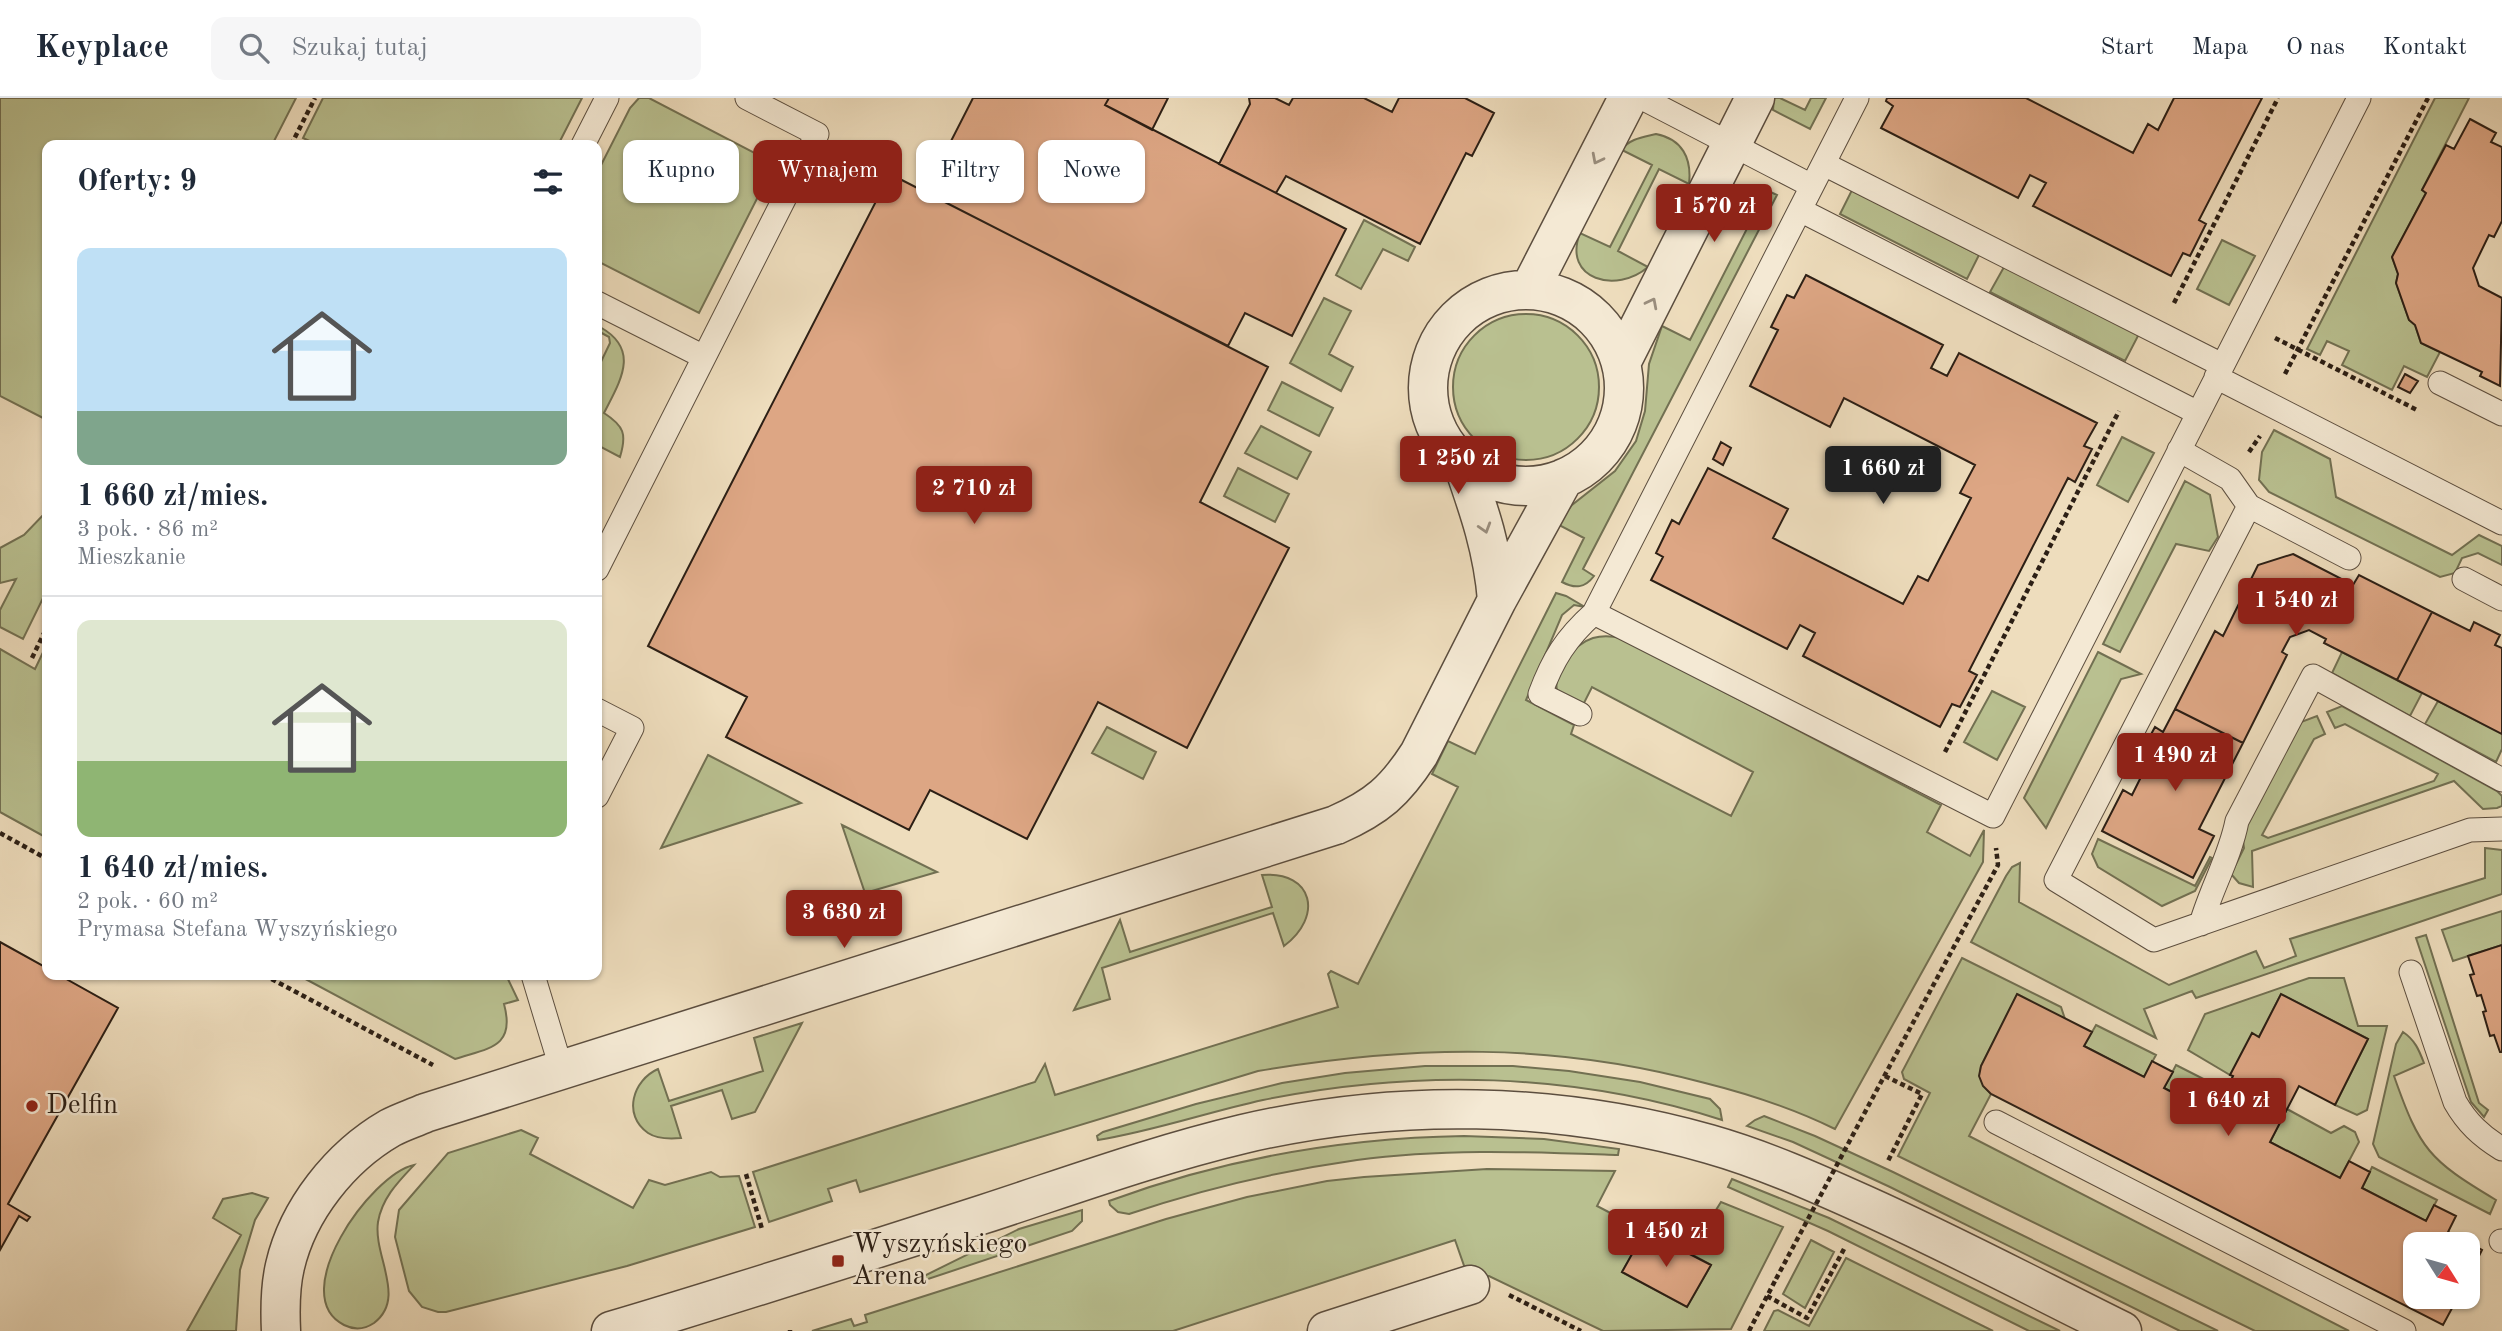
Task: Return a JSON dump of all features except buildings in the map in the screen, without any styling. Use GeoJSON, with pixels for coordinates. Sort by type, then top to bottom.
{"type":"FeatureCollection","features":[{"type":"Feature","properties":{"kind":"street"},"geometry":{"type":"LineString","coordinates":[[1530,289],[1628,98]]}},
{"type":"Feature","properties":{"kind":"street"},"geometry":{"type":"LineString","coordinates":[[1621,363],[1755,98]]}},
{"type":"Feature","properties":{"kind":"street"},"geometry":{"type":"LineString","coordinates":[[1530,289],[1555,294],[1578,304],[1597,320],[1612,340],[1621,363],[1624,391],[1620,419],[1607,443],[1588,464],[1564,478],[1538,485],[1511,485],[1485,478],[1462,464],[1444,443],[1432,419],[1427,393],[1429,365],[1440,340],[1456,318],[1478,302],[1503,292],[1530,289]]}},
{"type":"Feature","properties":{"kind":"street"},"geometry":{"type":"LineString","coordinates":[[1462,464],[1486,530],[1494,565],[1497,600]]}},
{"type":"Feature","properties":{"kind":"street"},"geometry":{"type":"LineString","coordinates":[[281,1331],[280,1301],[284,1268],[294,1236],[311,1206],[335,1174],[363,1146],[392,1127],[425,1113],[1336,825],[1364,813],[1387,797],[1404,778],[1419,754],[1497,600],[1564,478]]}},
{"type":"Feature","properties":{"kind":"street"},"geometry":{"type":"LineString","coordinates":[[611,1331],[1201,1145],[1320,1119],[1369,1113],[1448,1109],[1519,1110],[1596,1119],[1634,1125],[1713,1145],[1796,1175],[1887,1215],[2122,1331]]}},
{"type":"Feature","properties":{"kind":"street"},"geometry":{"type":"LineString","coordinates":[[1327,1331],[1470,1285]]}},
{"type":"Feature","properties":{"kind":"lane"},"geometry":{"type":"LineString","coordinates":[[586,140],[607,98]]}},
{"type":"Feature","properties":{"kind":"lane"},"geometry":{"type":"LineString","coordinates":[[602,559],[817,134],[747,98]]}},
{"type":"Feature","properties":{"kind":"lane"},"geometry":{"type":"LineString","coordinates":[[1642,98],[1812,186]]}},
{"type":"Feature","properties":{"kind":"lane"},"geometry":{"type":"LineString","coordinates":[[1580,714],[1540,694],[1551,664],[1563,645],[1594,613],[1857,98]]}},
{"type":"Feature","properties":{"kind":"lane"},"geometry":{"type":"LineString","coordinates":[[1594,613],[1993,816],[2359,98]]}},
{"type":"Feature","properties":{"kind":"lane"},"geometry":{"type":"LineString","coordinates":[[1824,164],[2159,333],[2269,404],[2502,523]]}},
{"type":"Feature","properties":{"kind":"lane"},"geometry":{"type":"LineString","coordinates":[[1800,210],[2198,412]]}},
{"type":"Feature","properties":{"kind":"lane"},"geometry":{"type":"LineString","coordinates":[[602,306],[704,357]]}},
{"type":"Feature","properties":{"kind":"lane"},"geometry":{"type":"LineString","coordinates":[[2440,383],[2502,414]]}},
{"type":"Feature","properties":{"kind":"lane"},"geometry":{"type":"LineString","coordinates":[[2179,450],[2230,479],[2249,506],[2349,558]]}},
{"type":"Feature","properties":{"kind":"lane"},"geometry":{"type":"LineString","coordinates":[[2249,506],[2056,880],[2154,940],[2470,830],[2502,828]]}},
{"type":"Feature","properties":{"kind":"lane"},"geometry":{"type":"LineString","coordinates":[[2464,579],[2502,599]]}},
{"type":"Feature","properties":{"kind":"lane"},"geometry":{"type":"LineString","coordinates":[[2201,924],[2232,844],[2237,821],[2313,676],[2502,780]]}},
{"type":"Feature","properties":{"kind":"lane"},"geometry":{"type":"LineString","coordinates":[[602,713],[632,728],[602,786]]}},
{"type":"Feature","properties":{"kind":"lane"},"geometry":{"type":"LineString","coordinates":[[2411,972],[2455,1102],[2472,1126],[2502,1149]]}},
{"type":"Feature","properties":{"kind":"lane"},"geometry":{"type":"LineString","coordinates":[[535,980],[562,1071]]}},
{"type":"Feature","properties":{"kind":"lane"},"geometry":{"type":"LineString","coordinates":[[1996,1122],[2404,1331]]}},
{"type":"Feature","properties":{"kind":"path"},"geometry":{"type":"LineString","coordinates":[[294,140],[315,98]]}},
{"type":"Feature","properties":{"kind":"path"},"geometry":{"type":"LineString","coordinates":[[2159,333],[2278,98]]}},
{"type":"Feature","properties":{"kind":"path"},"geometry":{"type":"LineString","coordinates":[[2230,479],[2267,427],[2269,404],[2427,98]]}},
{"type":"Feature","properties":{"kind":"path"},"geometry":{"type":"LineString","coordinates":[[2244,323],[2418,410]]}},
{"type":"Feature","properties":{"kind":"path"},"geometry":{"type":"LineString","coordinates":[[1928,783],[2134,380]]}},
{"type":"Feature","properties":{"kind":"path"},"geometry":{"type":"LineString","coordinates":[[32,658],[42,637]]}},
{"type":"Feature","properties":{"kind":"path"},"geometry":{"type":"LineString","coordinates":[[1749,1331],[1998,865],[1993,816]]}},
{"type":"Feature","properties":{"kind":"path"},"geometry":{"type":"LineString","coordinates":[[0,833],[42,856]]}},
{"type":"Feature","properties":{"kind":"path"},"geometry":{"type":"LineString","coordinates":[[273,980],[486,1094]]}},
{"type":"Feature","properties":{"kind":"path"},"geometry":{"type":"LineString","coordinates":[[1885,1076],[1922,1094],[1887,1163]]}},
{"type":"Feature","properties":{"kind":"path"},"geometry":{"type":"LineString","coordinates":[[746,1174],[762,1229]]}},
{"type":"Feature","properties":{"kind":"path"},"geometry":{"type":"LineString","coordinates":[[1767,1296],[1807,1318],[1844,1249]]}},
{"type":"Feature","properties":{"kind":"path"},"geometry":{"type":"LineString","coordinates":[[1470,1285],[1489,1287],[1507,1294],[1581,1331]]}},
{"type":"Feature","properties":{"kind":"green space"},"geometry":{"type":"Polygon","coordinates":[[[0,98],[296,98],[275,140],[42,140],[42,417],[0,396],[0,98]]]}},
{"type":"Feature","properties":{"kind":"green space"},"geometry":{"type":"Polygon","coordinates":[[[323,98],[582,98],[561,140],[303,138],[323,98]]]}},
{"type":"Feature","properties":{"kind":"green space"},"geometry":{"type":"Polygon","coordinates":[[[639,98],[649,98],[730,140],[623,140],[623,203],[739,203],[739,145],[753,152],[755,203],[699,313],[602,264],[602,163],[630,108],[639,98]]]}},
{"type":"Feature","properties":{"kind":"green space"},"geometry":{"type":"Polygon","coordinates":[[[1774,98],[1780,98],[1805,110],[1811,98],[1826,98],[1810,129],[1773,110],[1774,98]]]}},
{"type":"Feature","properties":{"kind":"green space"},"geometry":{"type":"Polygon","coordinates":[[[2435,98],[2469,98],[2422,190],[2426,193],[2392,257],[2398,274],[2396,283],[2409,320],[2415,325],[2421,343],[2440,352],[2427,377],[2404,366],[2392,390],[2342,365],[2349,351],[2327,341],[2320,355],[2307,349],[2435,98]]]}},
{"type":"Feature","properties":{"kind":"green space"},"geometry":{"type":"Polygon","coordinates":[[[1656,134],[1673,140],[1683,151],[1689,166],[1689,184],[1659,169],[1618,251],[1648,267],[1622,280],[1596,278],[1585,272],[1579,262],[1576,249],[1580,233],[1610,247],[1652,165],[1622,150],[1632,141],[1656,134]]]}},
{"type":"Feature","properties":{"kind":"green space"},"geometry":{"type":"Polygon","coordinates":[[[1748,187],[1762,188],[1777,195],[1583,569],[1594,576],[1583,585],[1575,586],[1562,582],[1584,538],[1557,524],[1572,505],[1615,471],[1636,441],[1645,411],[1649,364],[1662,326],[1690,340],[1753,217],[1726,203],[1733,193],[1748,187]]]}},
{"type":"Feature","properties":{"kind":"green space"},"geometry":{"type":"Polygon","coordinates":[[[1852,190],[1979,255],[1967,279],[1840,214],[1852,190]]]}},
{"type":"Feature","properties":{"kind":"green space"},"geometry":{"type":"Polygon","coordinates":[[[1364,220],[1415,247],[1408,261],[1383,249],[1361,289],[1336,275],[1364,220]]]}},
{"type":"Feature","properties":{"kind":"green space"},"geometry":{"type":"Polygon","coordinates":[[[2222,240],[2255,256],[2229,305],[2197,289],[2222,240]]]}},
{"type":"Feature","properties":{"kind":"green space"},"geometry":{"type":"Polygon","coordinates":[[[2004,267],[2139,334],[2125,361],[1990,292],[2004,267]]]}},
{"type":"Feature","properties":{"kind":"green space"},"geometry":{"type":"Polygon","coordinates":[[[1324,298],[1351,311],[1329,354],[1353,367],[1341,391],[1290,363],[1324,298]]]}},
{"type":"Feature","properties":{"kind":"green space"},"geometry":{"type":"Polygon","coordinates":[[[1526,314],[1554,320],[1578,335],[1593,359],[1599,387],[1593,415],[1578,439],[1554,454],[1526,460],[1498,454],[1474,439],[1459,415],[1453,387],[1459,359],[1474,335],[1498,320],[1526,314]]]}},
{"type":"Feature","properties":{"kind":"green space"},"geometry":{"type":"Polygon","coordinates":[[[602,328],[613,336],[624,356],[621,378],[604,413],[616,422],[622,431],[620,457],[602,448],[602,360],[610,343],[609,337],[602,333],[602,328]]]}},
{"type":"Feature","properties":{"kind":"green space"},"geometry":{"type":"Polygon","coordinates":[[[1282,382],[1333,408],[1319,436],[1268,410],[1282,382]]]}},
{"type":"Feature","properties":{"kind":"green space"},"geometry":{"type":"Polygon","coordinates":[[[1261,426],[1311,452],[1297,479],[1245,453],[1261,426]]]}},
{"type":"Feature","properties":{"kind":"green space"},"geometry":{"type":"Polygon","coordinates":[[[2274,430],[2330,459],[2336,497],[2452,555],[2479,535],[2502,546],[2502,565],[2478,553],[2462,558],[2455,573],[2440,577],[2269,492],[2259,480],[2262,452],[2274,430]]]}},
{"type":"Feature","properties":{"kind":"green space"},"geometry":{"type":"Polygon","coordinates":[[[2122,437],[2154,453],[2128,502],[2097,485],[2122,437]]]}},
{"type":"Feature","properties":{"kind":"green space"},"geometry":{"type":"Polygon","coordinates":[[[1238,468],[1289,494],[1275,522],[1224,496],[1238,468]]]}},
{"type":"Feature","properties":{"kind":"green space"},"geometry":{"type":"Polygon","coordinates":[[[2185,481],[2210,495],[2218,537],[2209,551],[2176,544],[2120,652],[2103,644],[2185,481]]]}},
{"type":"Feature","properties":{"kind":"green space"},"geometry":{"type":"Polygon","coordinates":[[[42,516],[42,600],[23,639],[0,627],[0,610],[16,579],[0,583],[0,548],[24,535],[42,516]]]}},
{"type":"Feature","properties":{"kind":"green space"},"geometry":{"type":"Polygon","coordinates":[[[1556,593],[1585,607],[1574,605],[1562,615],[1526,700],[1574,725],[1571,734],[1731,816],[1753,772],[1592,687],[1583,705],[1557,691],[1558,675],[1566,659],[1579,646],[1597,637],[1621,638],[1941,805],[1927,832],[1970,856],[1984,830],[1983,862],[1835,1129],[1738,1092],[1593,1060],[1482,1052],[1371,1056],[1258,1071],[860,1192],[856,1180],[828,1189],[832,1201],[769,1222],[753,1172],[1035,1082],[1045,1064],[1055,1095],[1338,1007],[1328,974],[1331,971],[1358,984],[1458,787],[1432,774],[1448,741],[1475,754],[1556,593]]]}},
{"type":"Feature","properties":{"kind":"green space"},"geometry":{"type":"Polygon","coordinates":[[[0,649],[35,669],[42,654],[42,835],[0,812],[0,649]]]}},
{"type":"Feature","properties":{"kind":"green space"},"geometry":{"type":"Polygon","coordinates":[[[2098,652],[2141,674],[2121,679],[2046,828],[2024,798],[2098,652]]]}},
{"type":"Feature","properties":{"kind":"green space"},"geometry":{"type":"Polygon","coordinates":[[[2342,652],[2422,693],[2410,716],[2332,673],[2342,652]]]}},
{"type":"Feature","properties":{"kind":"green space"},"geometry":{"type":"Polygon","coordinates":[[[1992,691],[2025,707],[1997,760],[1964,742],[1992,691]]]}},
{"type":"Feature","properties":{"kind":"green space"},"geometry":{"type":"Polygon","coordinates":[[[2438,701],[2502,734],[2502,749],[2496,762],[2425,724],[2438,701]]]}},
{"type":"Feature","properties":{"kind":"green space"},"geometry":{"type":"Polygon","coordinates":[[[2342,706],[2497,791],[2502,796],[2502,806],[2483,809],[2454,781],[2252,851],[2253,887],[2239,883],[2231,874],[2244,848],[2242,833],[2301,722],[2317,716],[2325,734],[2314,739],[2262,835],[2268,838],[2434,781],[2438,774],[2345,724],[2335,728],[2327,712],[2342,706]]]}},
{"type":"Feature","properties":{"kind":"green space"},"geometry":{"type":"Polygon","coordinates":[[[1107,727],[1156,752],[1143,779],[1092,753],[1107,727]]]}},
{"type":"Feature","properties":{"kind":"green space"},"geometry":{"type":"Polygon","coordinates":[[[708,755],[801,803],[661,848],[708,755]]]}},
{"type":"Feature","properties":{"kind":"green space"},"geometry":{"type":"Polygon","coordinates":[[[842,825],[937,872],[865,893],[842,825]]]}},
{"type":"Feature","properties":{"kind":"green space"},"geometry":{"type":"Polygon","coordinates":[[[2098,839],[2195,886],[2210,857],[2212,858],[2195,891],[2162,906],[2098,867],[2092,854],[2098,839]]]}},
{"type":"Feature","properties":{"kind":"green space"},"geometry":{"type":"Polygon","coordinates":[[[2485,848],[2502,850],[2502,894],[2196,998],[2192,991],[2144,1009],[2156,1038],[1971,942],[2006,876],[2012,867],[2020,863],[2019,902],[2169,985],[2256,951],[2264,968],[2296,956],[2290,939],[2485,878],[2485,848]]]}},
{"type":"Feature","properties":{"kind":"green space"},"geometry":{"type":"Polygon","coordinates":[[[1262,875],[1293,880],[1302,888],[1307,898],[1308,910],[1304,922],[1284,946],[1273,913],[1102,968],[1110,999],[1074,1010],[1120,920],[1130,952],[1272,907],[1262,875]]]}},
{"type":"Feature","properties":{"kind":"green space"},"geometry":{"type":"Polygon","coordinates":[[[2502,911],[2502,945],[2453,961],[2442,930],[2502,911]]]}},
{"type":"Feature","properties":{"kind":"green space"},"geometry":{"type":"Polygon","coordinates":[[[2426,935],[2479,1103],[2488,1110],[2484,1117],[2471,1102],[2416,938],[2426,935]]]}},
{"type":"Feature","properties":{"kind":"green space"},"geometry":{"type":"Polygon","coordinates":[[[1962,958],[2061,1007],[2065,1019],[2017,995],[1981,1066],[1982,1081],[1991,1094],[1969,1136],[2349,1331],[2255,1331],[1898,1156],[1930,1093],[1904,1079],[1902,1072],[1962,958]]]}},
{"type":"Feature","properties":{"kind":"green space"},"geometry":{"type":"Polygon","coordinates":[[[2309,978],[2344,978],[2358,1026],[2387,1026],[2367,1110],[2357,1115],[2335,1105],[2368,1039],[2281,994],[2259,1037],[2230,1075],[2188,1050],[2205,1014],[2309,978]]]}},
{"type":"Feature","properties":{"kind":"green space"},"geometry":{"type":"Polygon","coordinates":[[[307,980],[508,980],[518,1000],[504,1004],[507,1019],[502,1038],[488,1048],[455,1059],[307,980]]]}},
{"type":"Feature","properties":{"kind":"green space"},"geometry":{"type":"Polygon","coordinates":[[[802,1023],[755,1112],[732,1119],[722,1090],[671,1106],[681,1138],[655,1136],[640,1126],[633,1108],[634,1098],[642,1081],[649,1074],[658,1069],[669,1101],[763,1071],[754,1038],[802,1023]]]}},
{"type":"Feature","properties":{"kind":"green space"},"geometry":{"type":"Polygon","coordinates":[[[2096,1025],[2156,1055],[2144,1077],[2084,1046],[2096,1025]]]}},
{"type":"Feature","properties":{"kind":"green space"},"geometry":{"type":"Polygon","coordinates":[[[2403,1032],[2414,1042],[2424,1063],[2394,1076],[2411,1121],[2441,1163],[2496,1200],[2490,1214],[2379,1157],[2373,1144],[2396,1044],[2403,1032]]]}},
{"type":"Feature","properties":{"kind":"green space"},"geometry":{"type":"Polygon","coordinates":[[[2176,1065],[2243,1099],[2217,1108],[2198,1098],[2195,1104],[2164,1088],[2176,1065]]]}},
{"type":"Feature","properties":{"kind":"green space"},"geometry":{"type":"Polygon","coordinates":[[[1425,1066],[1513,1066],[1640,1082],[1710,1099],[1720,1109],[1722,1120],[1666,1104],[1552,1084],[1436,1080],[1320,1090],[1263,1100],[1119,1136],[1098,1140],[1097,1136],[1196,1104],[1282,1083],[1345,1073],[1425,1066]]]}},
{"type":"Feature","properties":{"kind":"green space"},"geometry":{"type":"Polygon","coordinates":[[[2287,1109],[2331,1133],[2344,1126],[2355,1132],[2359,1142],[2340,1178],[2270,1142],[2287,1109]]]}},
{"type":"Feature","properties":{"kind":"green space"},"geometry":{"type":"Polygon","coordinates":[[[1764,1116],[1893,1172],[2218,1331],[2180,1331],[1890,1187],[1793,1142],[1747,1126],[1764,1116]]]}},
{"type":"Feature","properties":{"kind":"green space"},"geometry":{"type":"Polygon","coordinates":[[[521,1130],[538,1138],[530,1154],[633,1208],[649,1180],[665,1185],[711,1172],[720,1177],[739,1176],[755,1227],[627,1266],[446,1312],[422,1307],[409,1291],[395,1237],[399,1210],[448,1153],[521,1130]]]}},
{"type":"Feature","properties":{"kind":"green space"},"geometry":{"type":"Polygon","coordinates":[[[1464,1136],[1544,1139],[1619,1149],[1618,1155],[1488,1152],[1389,1156],[1270,1175],[1129,1214],[1118,1212],[1109,1201],[1196,1173],[1284,1154],[1374,1141],[1464,1136]]]}},
{"type":"Feature","properties":{"kind":"green space"},"geometry":{"type":"Polygon","coordinates":[[[414,1165],[387,1198],[378,1222],[380,1249],[387,1276],[388,1301],[383,1313],[374,1323],[367,1327],[348,1327],[328,1310],[324,1289],[329,1264],[341,1237],[357,1212],[396,1173],[414,1165]]]}},
{"type":"Feature","properties":{"kind":"green space"},"geometry":{"type":"Polygon","coordinates":[[[2372,1167],[2437,1200],[2426,1221],[2362,1188],[2372,1167]]]}},
{"type":"Feature","properties":{"kind":"green space"},"geometry":{"type":"Polygon","coordinates":[[[1487,1169],[1615,1171],[1597,1206],[1645,1231],[1622,1272],[1687,1307],[1711,1265],[1689,1253],[1721,1202],[1783,1227],[1731,1329],[1603,1331],[1489,1276],[1468,1277],[1455,1240],[1173,1331],[812,1331],[851,1319],[854,1326],[867,1322],[865,1315],[1166,1219],[1247,1197],[1327,1181],[1487,1169]]]}},
{"type":"Feature","properties":{"kind":"green space"},"geometry":{"type":"Polygon","coordinates":[[[1732,1179],[1829,1218],[2060,1331],[2029,1331],[1828,1231],[1728,1187],[1732,1179]]]}},
{"type":"Feature","properties":{"kind":"green space"},"geometry":{"type":"Polygon","coordinates":[[[252,1193],[268,1198],[255,1220],[240,1270],[236,1331],[187,1331],[241,1235],[213,1218],[223,1199],[252,1193]]]}},
{"type":"Feature","properties":{"kind":"green space"},"geometry":{"type":"Polygon","coordinates":[[[1082,1210],[1082,1221],[1072,1231],[919,1282],[918,1279],[1019,1229],[1082,1210]]]}},
{"type":"Feature","properties":{"kind":"green space"},"geometry":{"type":"Polygon","coordinates":[[[1811,1240],[1834,1252],[1805,1308],[1783,1294],[1811,1240]]]}},
{"type":"Feature","properties":{"kind":"green space"},"geometry":{"type":"Polygon","coordinates":[[[1846,1258],[1993,1331],[1764,1331],[1774,1311],[1778,1310],[1809,1326],[1846,1258]]]}},
{"type":"Feature","properties":{"kind":"place","name":"Delfin"},"geometry":{"type":"Point","coordinates":[32,1106]}},
{"type":"Feature","properties":{"kind":"place","name":"Wyszyńskiego Arena"},"geometry":{"type":"Point","coordinates":[838,1261]}}]}
